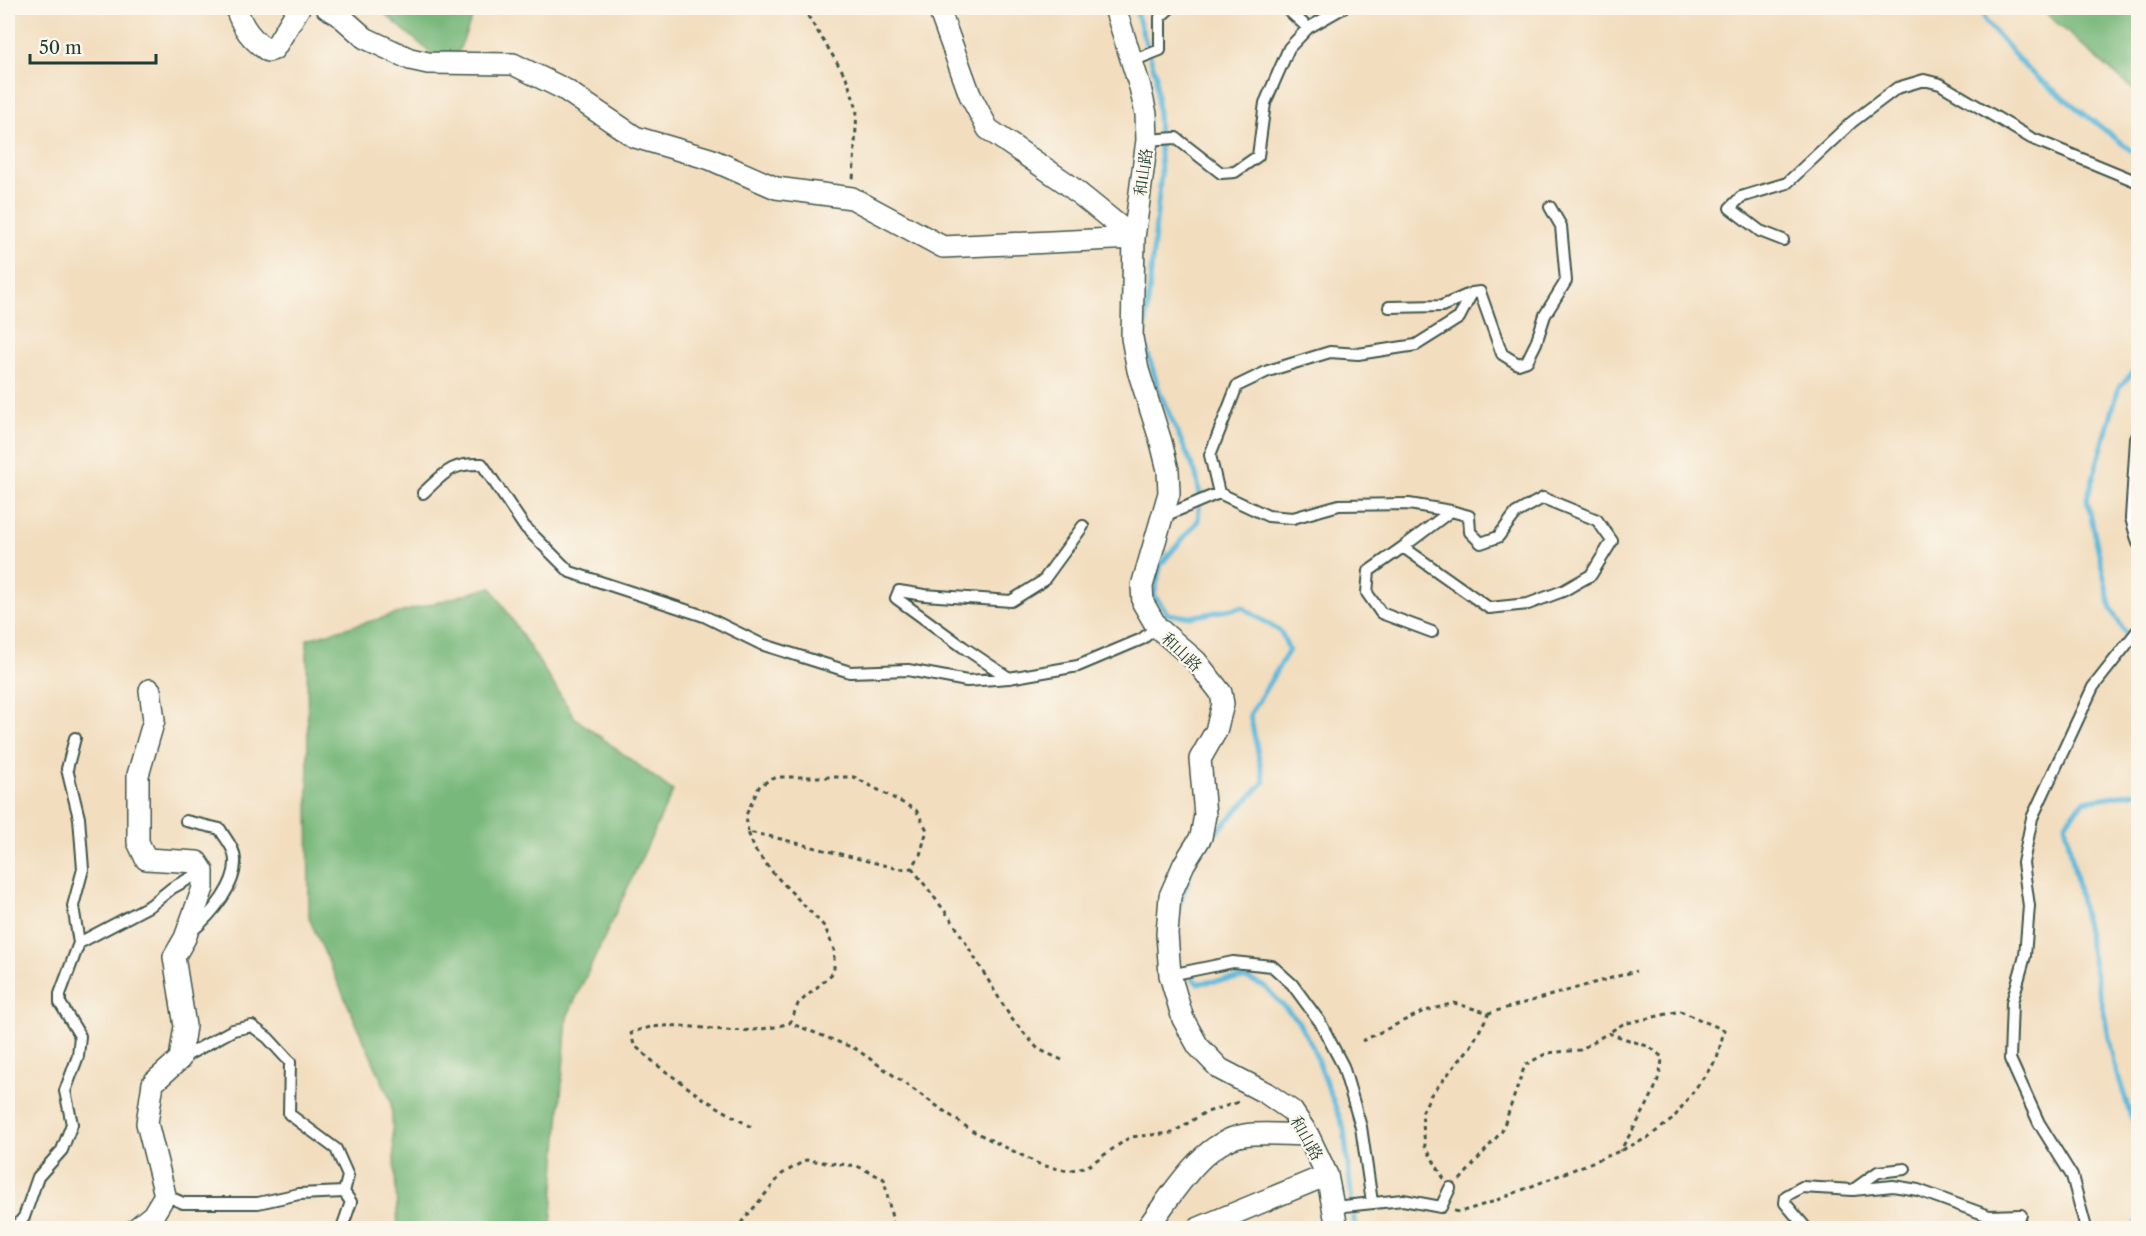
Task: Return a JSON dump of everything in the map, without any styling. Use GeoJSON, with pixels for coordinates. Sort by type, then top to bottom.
{"type":"FeatureCollection","features":[{"type":"Feature","properties":{"kind":"street"},"geometry":{"type":"LineString","coordinates":[[236,8],[253,40],[268,51],[274,49],[299,8]]}},
{"type":"Feature","properties":{"kind":"street"},"geometry":{"type":"LineString","coordinates":[[327,8],[338,14],[365,38],[410,59],[428,63],[513,64],[564,89],[635,137],[710,159],[777,188],[852,198],[943,247],[1134,238]]}},
{"type":"Feature","properties":{"kind":"street","name":"和山路"},"geometry":{"type":"LineString","coordinates":[[1115,8],[1146,114],[1147,140],[1134,238],[1132,338],[1138,370],[1168,470],[1169,493],[1142,586],[1143,603],[1156,627],[1196,661],[1221,693],[1223,704],[1216,731],[1200,759],[1205,815],[1201,837],[1184,864],[1170,896],[1167,934],[1170,975],[1183,1019],[1198,1046],[1220,1069],[1266,1093],[1292,1111],[1308,1135],[1327,1175],[1337,1228]]}},
{"type":"Feature","properties":{"kind":"street"},"geometry":{"type":"LineString","coordinates":[[940,12],[970,95],[988,129],[1066,183],[1134,238]]}},
{"type":"Feature","properties":{"kind":"street"},"geometry":{"type":"LineString","coordinates":[[137,1228],[153,1215],[165,1195],[147,1123],[153,1083],[180,1059],[185,1026],[174,957],[184,939],[203,888],[202,871],[197,862],[146,859],[138,842],[138,775],[154,720],[150,690]]}},
{"type":"Feature","properties":{"kind":"street"},"geometry":{"type":"LineString","coordinates":[[1147,1228],[1190,1170],[1223,1141],[1244,1135],[1308,1135]]}},
{"type":"Feature","properties":{"kind":"street"},"geometry":{"type":"LineString","coordinates":[[1199,1228],[1327,1175]]}},
{"type":"Feature","properties":{"kind":"lane"},"geometry":{"type":"LineString","coordinates":[[1132,61],[1160,50],[1160,17],[1170,8]]}},
{"type":"Feature","properties":{"kind":"lane"},"geometry":{"type":"LineString","coordinates":[[1286,8],[1308,28]]}},
{"type":"Feature","properties":{"kind":"lane"},"geometry":{"type":"LineString","coordinates":[[1147,140],[1176,138],[1221,173],[1235,172],[1258,156],[1265,103],[1289,48],[1308,28],[1343,8]]}},
{"type":"Feature","properties":{"kind":"lane"},"geometry":{"type":"LineString","coordinates":[[1783,240],[1760,231],[1730,208],[1741,198],[1787,183],[1852,122],[1897,88],[1924,80],[1940,84],[2031,138],[2139,183]]}},
{"type":"Feature","properties":{"kind":"lane"},"geometry":{"type":"LineString","coordinates":[[1389,307],[1442,306],[1472,293],[1480,292],[1502,354],[1518,364],[1527,361],[1536,343],[1545,315],[1566,281],[1561,226],[1550,207]]}},
{"type":"Feature","properties":{"kind":"lane"},"geometry":{"type":"LineString","coordinates":[[1219,493],[1210,455],[1238,386],[1268,371],[1330,352],[1358,354],[1416,345],[1459,318],[1472,293]]}},
{"type":"Feature","properties":{"kind":"lane"},"geometry":{"type":"LineString","coordinates":[[2139,435],[2136,439],[2131,518],[2139,543]]}},
{"type":"Feature","properties":{"kind":"lane"},"geometry":{"type":"LineString","coordinates":[[423,493],[449,469],[463,463],[482,464],[524,526],[570,572],[704,616],[761,644],[850,672],[908,670],[967,681],[1009,678],[1078,666],[1142,639],[1156,627]]}},
{"type":"Feature","properties":{"kind":"lane"},"geometry":{"type":"LineString","coordinates":[[1162,517],[1219,493],[1268,516],[1293,518],[1339,506],[1409,504],[1469,516],[1470,532],[1481,543],[1498,537],[1516,513],[1543,498],[1597,520],[1612,541],[1591,575],[1563,591],[1527,604],[1489,608],[1403,547]]}},
{"type":"Feature","properties":{"kind":"lane"},"geometry":{"type":"LineString","coordinates":[[1432,632],[1381,613],[1367,593],[1369,571],[1451,511]]}},
{"type":"Feature","properties":{"kind":"lane"},"geometry":{"type":"LineString","coordinates":[[1009,678],[896,598],[899,591],[1011,601],[1043,581],[1083,526]]}},
{"type":"Feature","properties":{"kind":"lane"},"geometry":{"type":"LineString","coordinates":[[2086,1228],[2072,1176],[2039,1123],[2010,1059],[2012,1002],[2025,956],[2029,906],[2024,863],[2032,818],[2093,687],[2139,630]]}},
{"type":"Feature","properties":{"kind":"lane"},"geometry":{"type":"LineString","coordinates":[[15,1228],[24,1216],[38,1177],[62,1150],[72,1124],[65,1092],[78,1056],[80,1036],[60,1003],[60,994],[79,943],[73,906],[83,869],[79,818],[67,769],[75,738]]}},
{"type":"Feature","properties":{"kind":"lane"},"geometry":{"type":"LineString","coordinates":[[184,939],[203,922],[220,901],[235,869],[234,852],[220,829],[186,821]]}},
{"type":"Feature","properties":{"kind":"lane"},"geometry":{"type":"LineString","coordinates":[[79,943],[151,905],[172,888],[202,871]]}},
{"type":"Feature","properties":{"kind":"lane"},"geometry":{"type":"LineString","coordinates":[[1170,975],[1233,962],[1272,966],[1292,984],[1320,1022],[1343,1066],[1361,1127],[1372,1202]]}},
{"type":"Feature","properties":{"kind":"lane"},"geometry":{"type":"LineString","coordinates":[[180,1059],[233,1030],[252,1026],[268,1038],[290,1062],[289,1114],[336,1149],[348,1176],[344,1192],[351,1202],[342,1228]]}},
{"type":"Feature","properties":{"kind":"lane"},"geometry":{"type":"LineString","coordinates":[[1853,1190],[1878,1172],[1905,1168]]}},
{"type":"Feature","properties":{"kind":"lane"},"geometry":{"type":"LineString","coordinates":[[1806,1228],[1785,1203],[1786,1196],[1802,1187],[1853,1190],[1893,1186],[1918,1190],[1989,1216],[2021,1215]]}},
{"type":"Feature","properties":{"kind":"lane"},"geometry":{"type":"LineString","coordinates":[[1334,1207],[1403,1200],[1441,1207],[1450,1188]]}},
{"type":"Feature","properties":{"kind":"lane"},"geometry":{"type":"LineString","coordinates":[[165,1195],[183,1203],[258,1203],[299,1194],[344,1192]]}},
{"type":"Feature","properties":{"kind":"path"},"geometry":{"type":"LineString","coordinates":[[802,8],[846,77],[857,109],[852,198]]}},
{"type":"Feature","properties":{"kind":"path"},"geometry":{"type":"LineString","coordinates":[[790,1023],[798,1004],[834,972],[834,950],[825,927],[774,874],[755,850],[748,832],[746,815],[760,785],[777,777],[854,777],[916,810],[927,830],[920,855],[912,868]]}},
{"type":"Feature","properties":{"kind":"path"},"geometry":{"type":"LineString","coordinates":[[748,832],[899,869],[912,868]]}},
{"type":"Feature","properties":{"kind":"path"},"geometry":{"type":"LineString","coordinates":[[912,868],[953,922],[1011,1018],[1038,1049],[1062,1060]]}},
{"type":"Feature","properties":{"kind":"path"},"geometry":{"type":"LineString","coordinates":[[1362,1041],[1422,1012],[1454,1003],[1489,1013],[1636,971]]}},
{"type":"Feature","properties":{"kind":"path"},"geometry":{"type":"LineString","coordinates":[[1441,1207],[1460,1212],[1492,1202],[1647,1138],[1673,1119],[1717,1059],[1724,1030],[1680,1011],[1623,1024],[1580,1050],[1547,1053],[1525,1065],[1502,1131],[1465,1176],[1450,1188],[1425,1146],[1422,1113],[1430,1096],[1471,1046],[1489,1013]]}},
{"type":"Feature","properties":{"kind":"path"},"geometry":{"type":"LineString","coordinates":[[751,1127],[701,1097],[657,1065],[634,1045],[631,1033],[644,1027],[688,1026],[727,1030],[773,1028],[790,1023],[856,1049],[971,1130],[1041,1166],[1068,1171],[1088,1166],[1130,1137],[1172,1133],[1204,1113],[1266,1093]]}},
{"type":"Feature","properties":{"kind":"path"},"geometry":{"type":"LineString","coordinates":[[1608,1033],[1650,1047],[1662,1057],[1662,1072],[1620,1151]]}},
{"type":"Feature","properties":{"kind":"path"},"geometry":{"type":"LineString","coordinates":[[733,1228],[742,1222],[782,1174],[806,1160],[857,1166],[884,1179],[894,1228]]}},
{"type":"Feature","properties":{"kind":"green space"},"geometry":{"type":"Polygon","coordinates":[[[378,8],[476,8],[451,70],[378,8]]]}},
{"type":"Feature","properties":{"kind":"green space"},"geometry":{"type":"Polygon","coordinates":[[[2040,8],[2138,8],[2138,94],[2040,8]]]}},
{"type":"Feature","properties":{"kind":"green space"},"geometry":{"type":"Polygon","coordinates":[[[491,587],[575,718],[673,791],[567,1017],[551,1228],[398,1228],[391,1101],[309,918],[307,639],[491,587]]]}},
{"type":"Feature","properties":{"kind":"waterway"},"geometry":{"type":"LineString","coordinates":[[1135,8],[1156,75],[1161,174],[1144,341],[1160,393],[1196,474],[1200,495],[1198,521],[1161,564],[1154,595],[1168,614],[1191,617],[1242,607],[1281,632],[1289,650],[1250,715],[1264,782],[1208,841]]}},
{"type":"Feature","properties":{"kind":"waterway"},"geometry":{"type":"LineString","coordinates":[[1980,8],[1987,23],[2027,69],[2138,156]]}},
{"type":"Feature","properties":{"kind":"waterway"},"geometry":{"type":"LineString","coordinates":[[2138,367],[2119,387],[2087,499],[2111,609],[2138,649]]}},
{"type":"Feature","properties":{"kind":"waterway"},"geometry":{"type":"LineString","coordinates":[[2138,792],[2084,801],[2065,824],[2114,1062],[2131,1117],[2138,1131]]}},
{"type":"Feature","properties":{"kind":"waterway"},"geometry":{"type":"LineString","coordinates":[[1178,909],[1190,876]]}},
{"type":"Feature","properties":{"kind":"waterway"},"geometry":{"type":"LineString","coordinates":[[1187,971],[1197,983],[1245,978],[1264,986],[1298,1021],[1313,1048],[1344,1129],[1355,1228]]}},
{"type":"Feature","properties":{"kind":"waterway"},"geometry":{"type":"LineString","coordinates":[[2134,1228],[2138,1221]]}}]}
